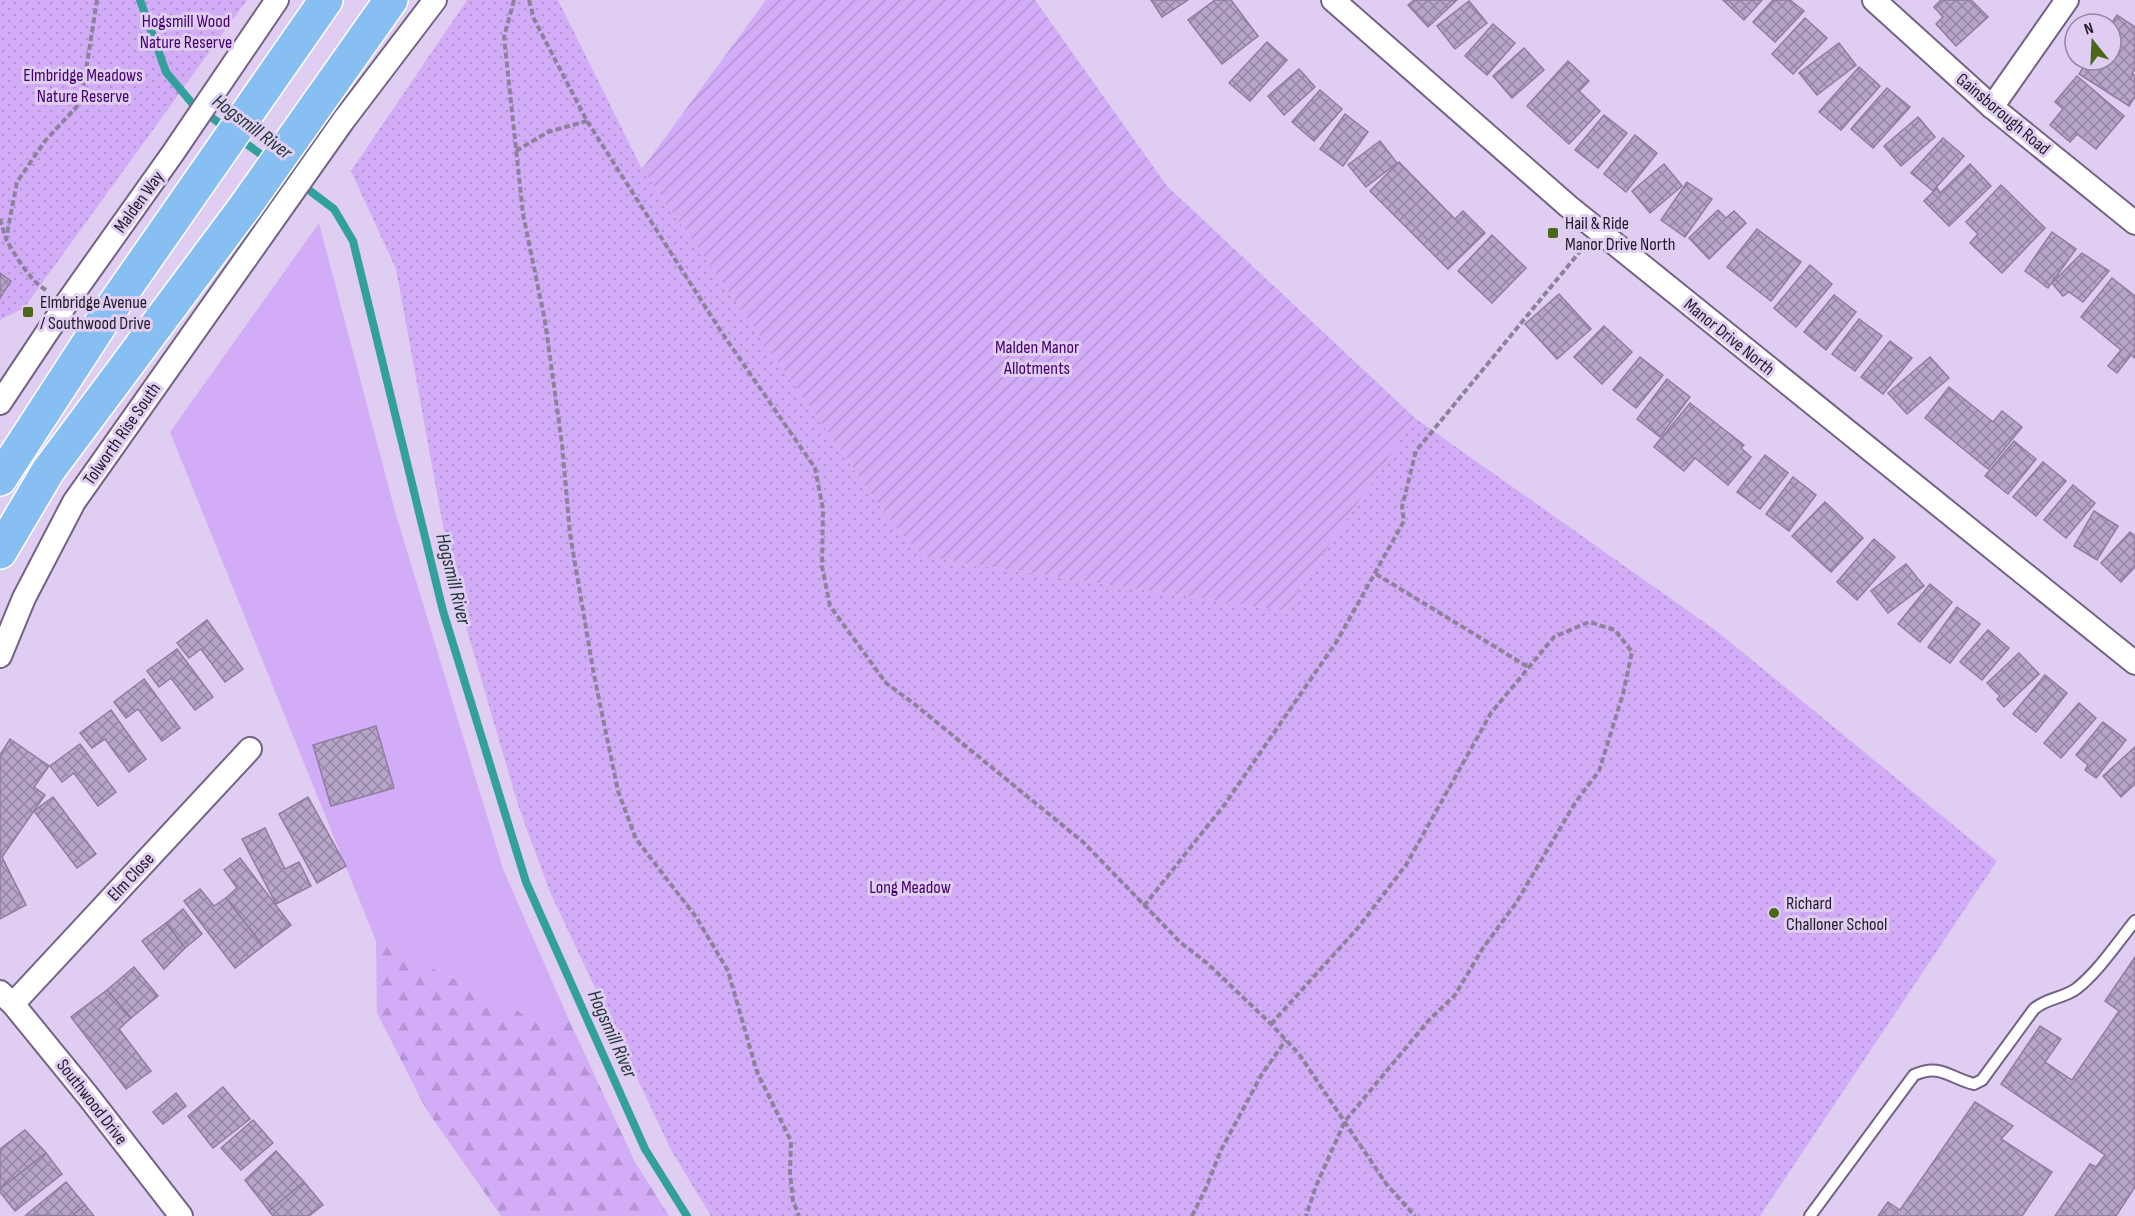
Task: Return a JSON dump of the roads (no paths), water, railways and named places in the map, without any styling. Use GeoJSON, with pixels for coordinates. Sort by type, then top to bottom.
{"type":"FeatureCollection","features":[{"type":"Feature","properties":{"kind":"highway"},"geometry":{"type":"LineString","coordinates":[[0,479],[106,316],[326,0]]}},
{"type":"Feature","properties":{"kind":"highway"},"geometry":{"type":"LineString","coordinates":[[256,217],[329,87],[391,0]]}},
{"type":"Feature","properties":{"kind":"highway","name":"Tolworth Rise South"},"geometry":{"type":"LineString","coordinates":[[0,552],[48,471],[256,217]]}},
{"type":"Feature","properties":{"kind":"street","name":"Malden Way"},"geometry":{"type":"LineString","coordinates":[[0,403],[277,0]]}},
{"type":"Feature","properties":{"kind":"street"},"geometry":{"type":"LineString","coordinates":[[256,217],[344,121],[435,0]]}},
{"type":"Feature","properties":{"kind":"street","name":"Manor Drive North"},"geometry":{"type":"LineString","coordinates":[[1334,0],[1597,230],[2135,663]]}},
{"type":"Feature","properties":{"kind":"street","name":"Gainsborough Road"},"geometry":{"type":"LineString","coordinates":[[1874,0],[1992,107],[2135,223]]}},
{"type":"Feature","properties":{"kind":"street"},"geometry":{"type":"LineString","coordinates":[[1992,107],[2067,0]]}},
{"type":"Feature","properties":{"kind":"street","name":"Tolworth Rise South"},"geometry":{"type":"LineString","coordinates":[[0,656],[24,598],[74,502],[256,217]]}},
{"type":"Feature","properties":{"kind":"street","name":"Elm Close"},"geometry":{"type":"LineString","coordinates":[[7,998],[250,749]]}},
{"type":"Feature","properties":{"kind":"street","name":"Southwood Drive"},"geometry":{"type":"LineString","coordinates":[[7,998],[88,1096],[181,1216]]}},
{"type":"Feature","properties":{"kind":"lane"},"geometry":{"type":"LineString","coordinates":[[1810,1216],[1914,1075],[1925,1070],[1941,1070],[1974,1084],[1982,1080],[2034,1009],[2039,1004],[2074,991],[2087,980],[2135,921]]}},
{"type":"Feature","properties":{"kind":"waterway","name":"Hogsmill River"},"geometry":{"type":"LineString","coordinates":[[140,0],[166,72],[191,102],[227,129]]}},
{"type":"Feature","properties":{"kind":"waterway","name":"Hogsmill River"},"geometry":{"type":"LineString","coordinates":[[237,137],[270,161]]}},
{"type":"Feature","properties":{"kind":"waterway","name":"Hogsmill River"},"geometry":{"type":"LineString","coordinates":[[281,169],[334,209],[353,241],[443,611],[526,882],[645,1149],[687,1216]]}},
{"type":"Feature","properties":{"kind":"place","name":"Hail & Ride Manor Drive North"},"geometry":{"type":"Point","coordinates":[1553,233]}},
{"type":"Feature","properties":{"kind":"place","name":"Elmbridge Avenue / Southwood Drive"},"geometry":{"type":"Point","coordinates":[28,312]}},
{"type":"Feature","properties":{"kind":"place","name":"Richard Challoner School"},"geometry":{"type":"Point","coordinates":[1774,913]}},
{"type":"Feature","properties":{"kind":"park label","name":"Hogsmill Wood Nature Reserve"},"geometry":{"type":"Point","coordinates":[186,31]}},
{"type":"Feature","properties":{"kind":"park label","name":"Elmbridge Meadows Nature Reserve"},"geometry":{"type":"Point","coordinates":[83,85]}},
{"type":"Feature","properties":{"kind":"park label","name":"Malden Manor Allotments"},"geometry":{"type":"Point","coordinates":[1037,357]}},
{"type":"Feature","properties":{"kind":"park label","name":"Long Meadow"},"geometry":{"type":"Point","coordinates":[910,887]}}]}
